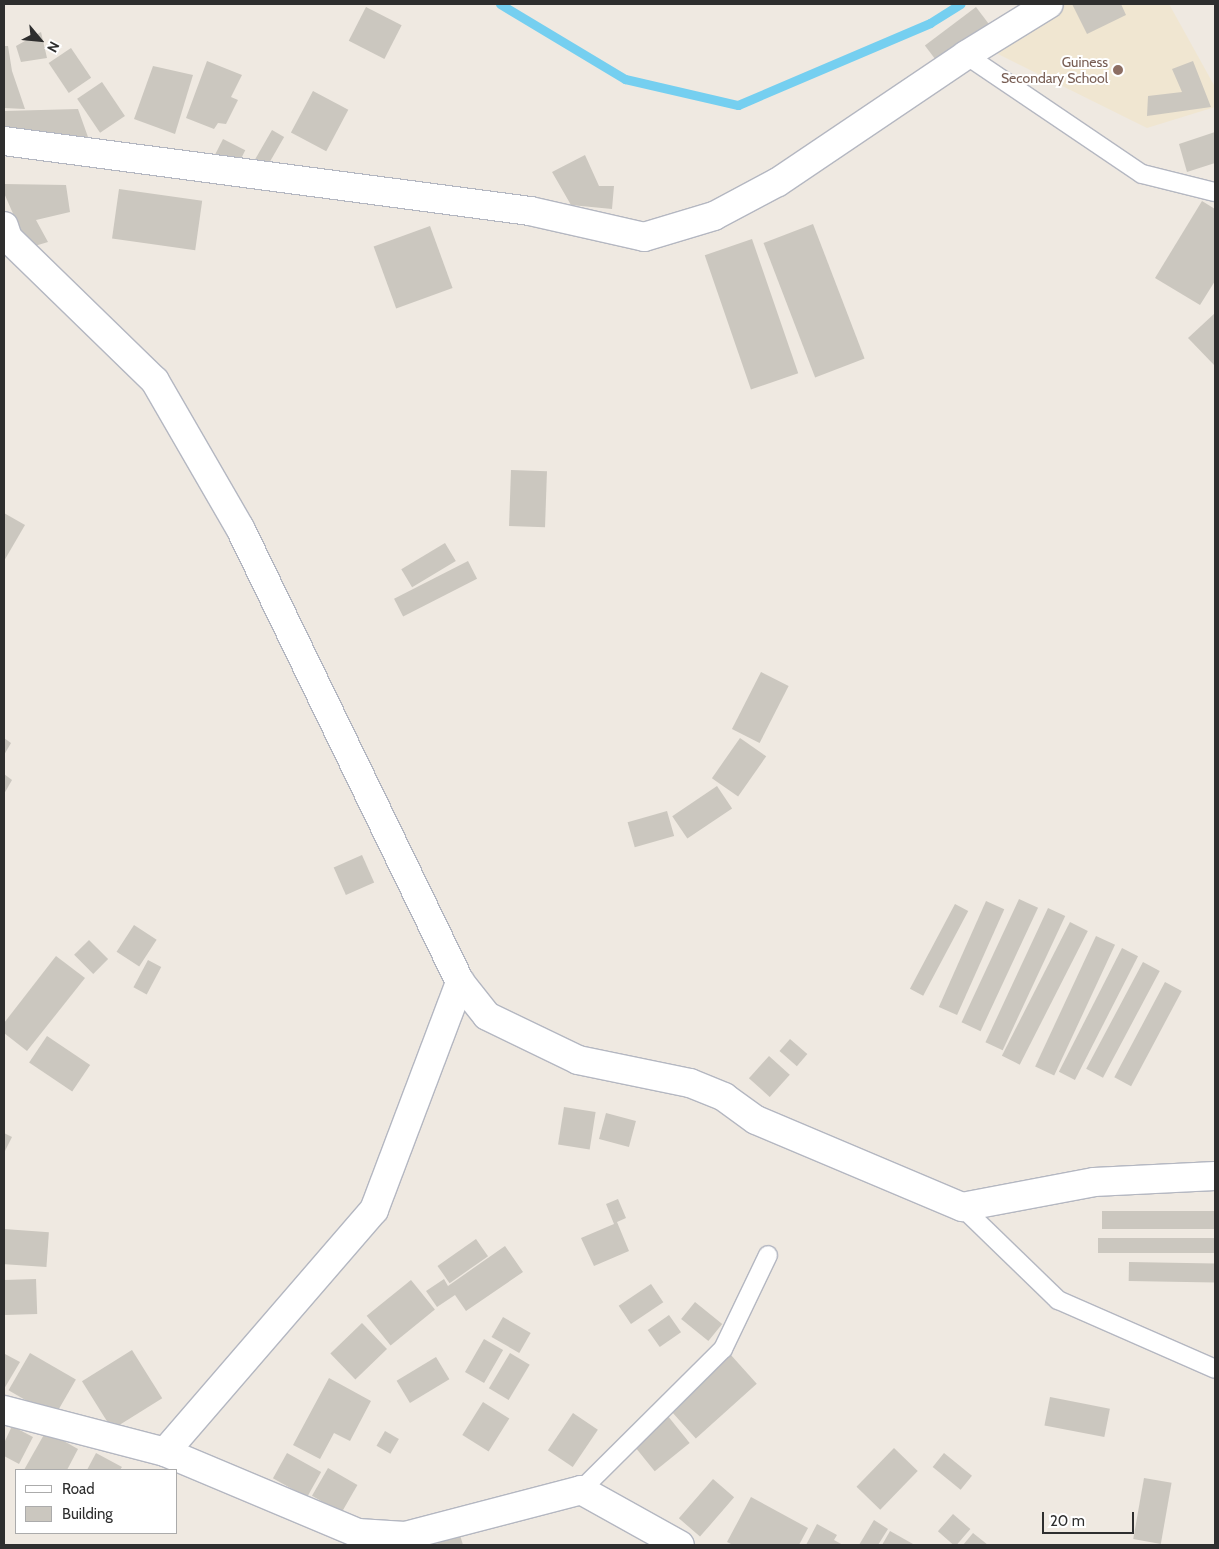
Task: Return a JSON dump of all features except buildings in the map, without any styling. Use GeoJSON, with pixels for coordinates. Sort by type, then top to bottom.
{"type":"FeatureCollection","features":[{"type":"Feature","properties":{"kind":"street"},"geometry":{"type":"LineString","coordinates":[[4,141],[530,211],[644,237],[714,216],[778,182],[966,55],[1049,4]]}},
{"type":"Feature","properties":{"kind":"street"},"geometry":{"type":"LineString","coordinates":[[4,226],[8,238],[155,381],[240,528],[460,982],[487,1016],[578,1060],[690,1083],[724,1097],[756,1120],[962,1207],[1094,1182],[1215,1176]]}},
{"type":"Feature","properties":{"kind":"street"},"geometry":{"type":"LineString","coordinates":[[165,1452],[374,1210],[460,982]]}},
{"type":"Feature","properties":{"kind":"street"},"geometry":{"type":"LineString","coordinates":[[4,1410],[165,1452],[358,1533],[405,1536],[581,1490],[680,1545]]}},
{"type":"Feature","properties":{"kind":"lane"},"geometry":{"type":"LineString","coordinates":[[966,55],[1142,174],[1215,192]]}},
{"type":"Feature","properties":{"kind":"lane"},"geometry":{"type":"LineString","coordinates":[[962,1207],[1058,1300],[1215,1369]]}},
{"type":"Feature","properties":{"kind":"lane"},"geometry":{"type":"LineString","coordinates":[[581,1490],[723,1349],[768,1255]]}},
{"type":"Feature","properties":{"kind":"shaded area","name":"Guiness Secondary School"},"geometry":{"type":"Polygon","coordinates":[[[1067,4],[1169,4],[1215,87],[1215,107],[1147,128],[994,52],[1067,4]]]}},
{"type":"Feature","properties":{"kind":"waterway"},"geometry":{"type":"LineString","coordinates":[[500,4],[625,79],[738,105],[930,23],[961,4]]}},
{"type":"Feature","properties":{"kind":"place","name":"Guiness Secondary School"},"geometry":{"type":"Point","coordinates":[1118,70]}}]}
